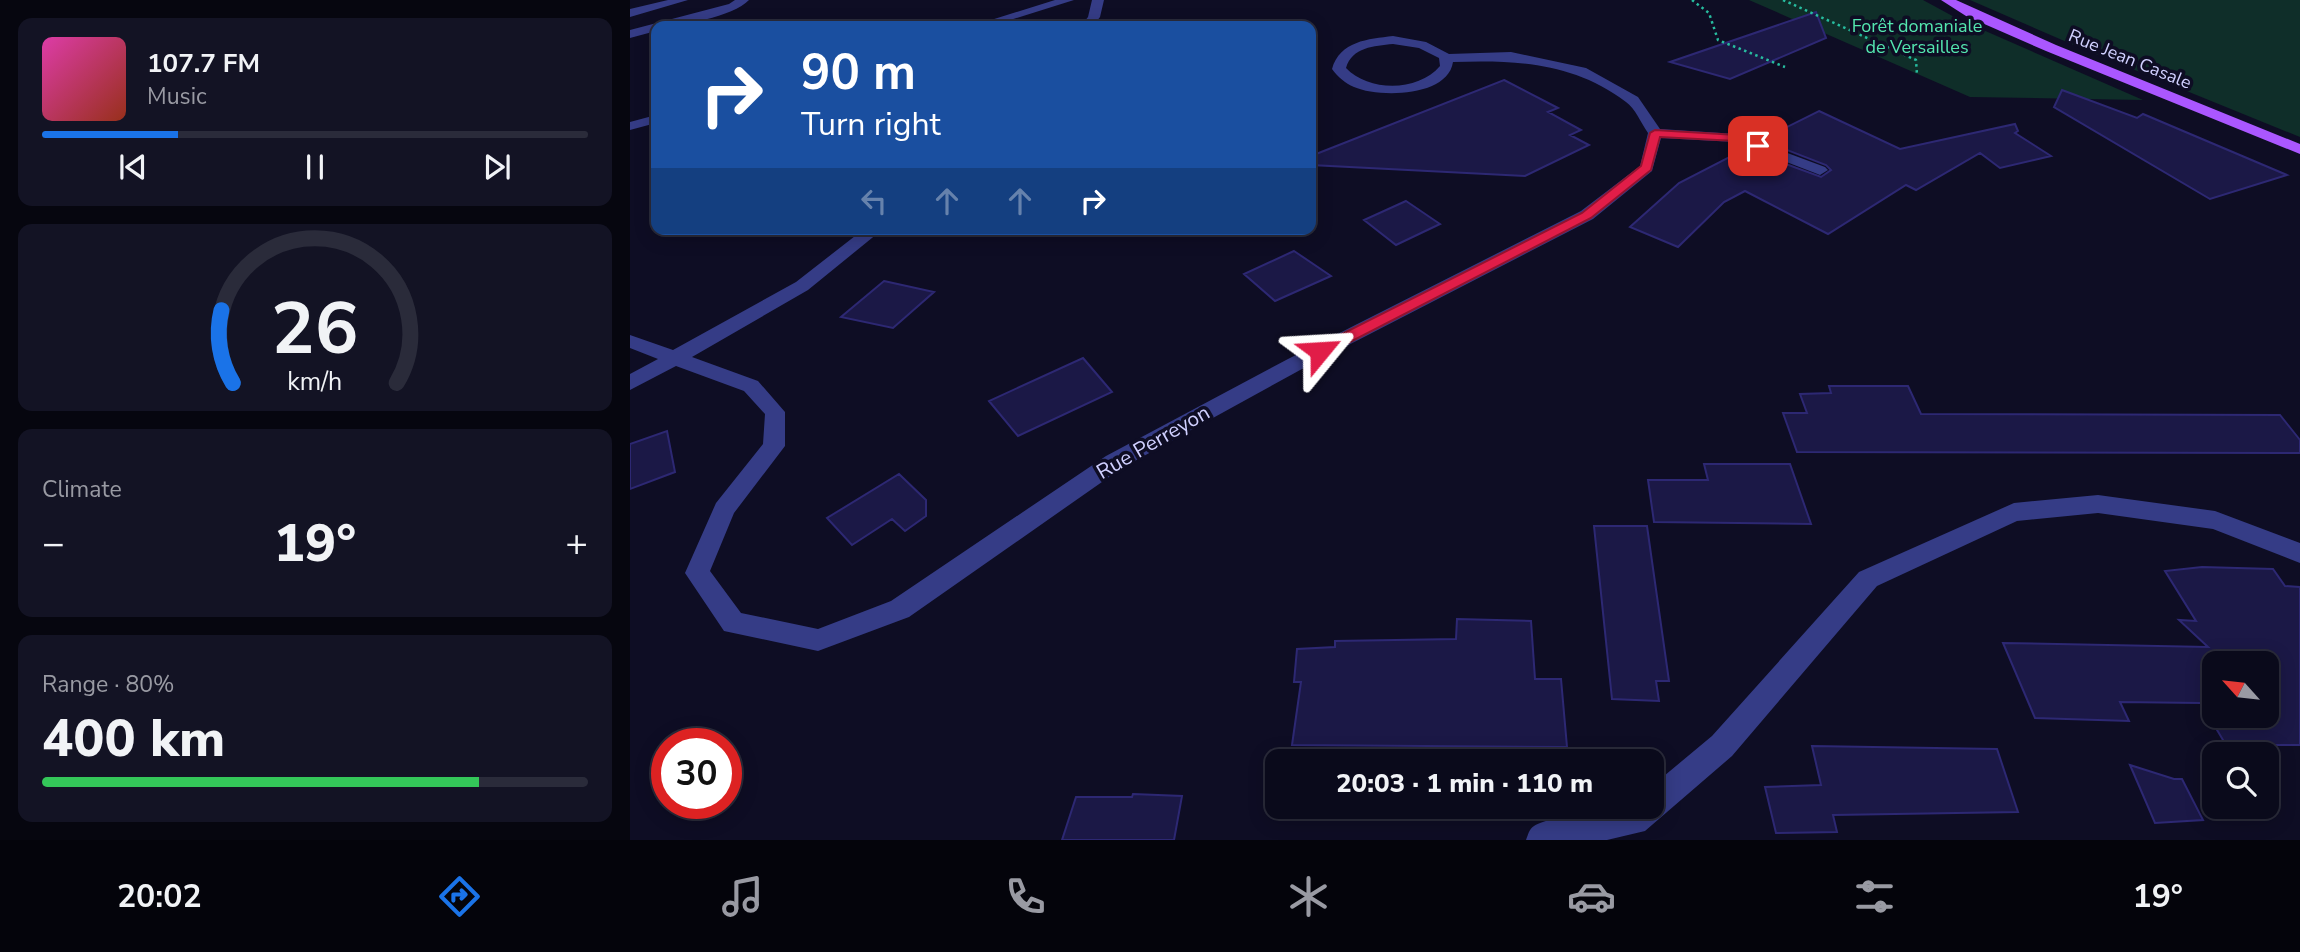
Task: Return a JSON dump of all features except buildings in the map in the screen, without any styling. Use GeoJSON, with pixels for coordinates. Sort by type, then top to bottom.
{"type":"FeatureCollection","features":[{"type":"Feature","properties":{"kind":"main road","name":"Rue Jean Casale"},"geometry":{"type":"LineString","coordinates":[[1947,0],[1970,13],[2051,48],[2300,149]]}},
{"type":"Feature","properties":{"kind":"street"},"geometry":{"type":"LineString","coordinates":[[630,13],[682,0]]}},
{"type":"Feature","properties":{"kind":"street"},"geometry":{"type":"LineString","coordinates":[[680,21],[733,7],[743,0]]}},
{"type":"Feature","properties":{"kind":"street"},"geometry":{"type":"LineString","coordinates":[[995,21],[1068,0]]}},
{"type":"Feature","properties":{"kind":"street"},"geometry":{"type":"LineString","coordinates":[[1091,21],[1098,0]]}},
{"type":"Feature","properties":{"kind":"street"},"geometry":{"type":"LineString","coordinates":[[630,34],[651,29]]}},
{"type":"Feature","properties":{"kind":"street"},"geometry":{"type":"LineString","coordinates":[[1445,58],[1446,65],[1442,73],[1432,80],[1402,88],[1361,85],[1344,76],[1339,69],[1340,60],[1347,52],[1375,42],[1393,40],[1418,43],[1438,50],[1445,58],[1511,57],[1581,71],[1633,100],[1655,133],[1737,138],[1820,170]]}},
{"type":"Feature","properties":{"kind":"street"},"geometry":{"type":"LineString","coordinates":[[630,126],[651,120]]}},
{"type":"Feature","properties":{"kind":"street","name":"Rue Perreyon"},"geometry":{"type":"LineString","coordinates":[[676,358],[751,386],[775,412],[774,446],[724,509],[697,573],[733,623],[818,640],[900,609],[1114,461],[1295,364],[1587,215],[1647,167],[1655,133]]}},
{"type":"Feature","properties":{"kind":"street"},"geometry":{"type":"LineString","coordinates":[[630,383],[802,286],[867,235]]}},
{"type":"Feature","properties":{"kind":"street"},"geometry":{"type":"LineString","coordinates":[[630,341],[676,358]]}},
{"type":"Feature","properties":{"kind":"street"},"geometry":{"type":"LineString","coordinates":[[1664,795],[1723,746],[1868,579],[2014,512],[2098,504],[2202,518],[2215,520],[2300,553]]}},
{"type":"Feature","properties":{"kind":"street"},"geometry":{"type":"LineString","coordinates":[[1541,840],[1544,837],[1635,819]]}},
{"type":"Feature","properties":{"kind":"path"},"geometry":{"type":"LineString","coordinates":[[1692,0],[1710,11],[1713,33],[1718,40],[1785,67]]}},
{"type":"Feature","properties":{"kind":"path"},"geometry":{"type":"LineString","coordinates":[[1783,0],[1916,60],[1917,75]]}},
{"type":"Feature","properties":{"kind":"green space","name":"Forêt domaniale de Versailles"},"geometry":{"type":"Polygon","coordinates":[[[1749,0],[1923,0],[1958,19],[2143,100],[1970,97],[1749,0]]]}},
{"type":"Feature","properties":{"kind":"green space","name":"Forêt domaniale de Versailles"},"geometry":{"type":"Polygon","coordinates":[[[1970,0],[2300,0],[2300,137],[2076,46],[1970,0]]]}},
{"type":"Feature","properties":{"kind":"route"},"geometry":{"type":"LineString","coordinates":[[1320,351],[1587,215],[1647,167],[1655,133],[1737,138],[1758,146]]}}]}
